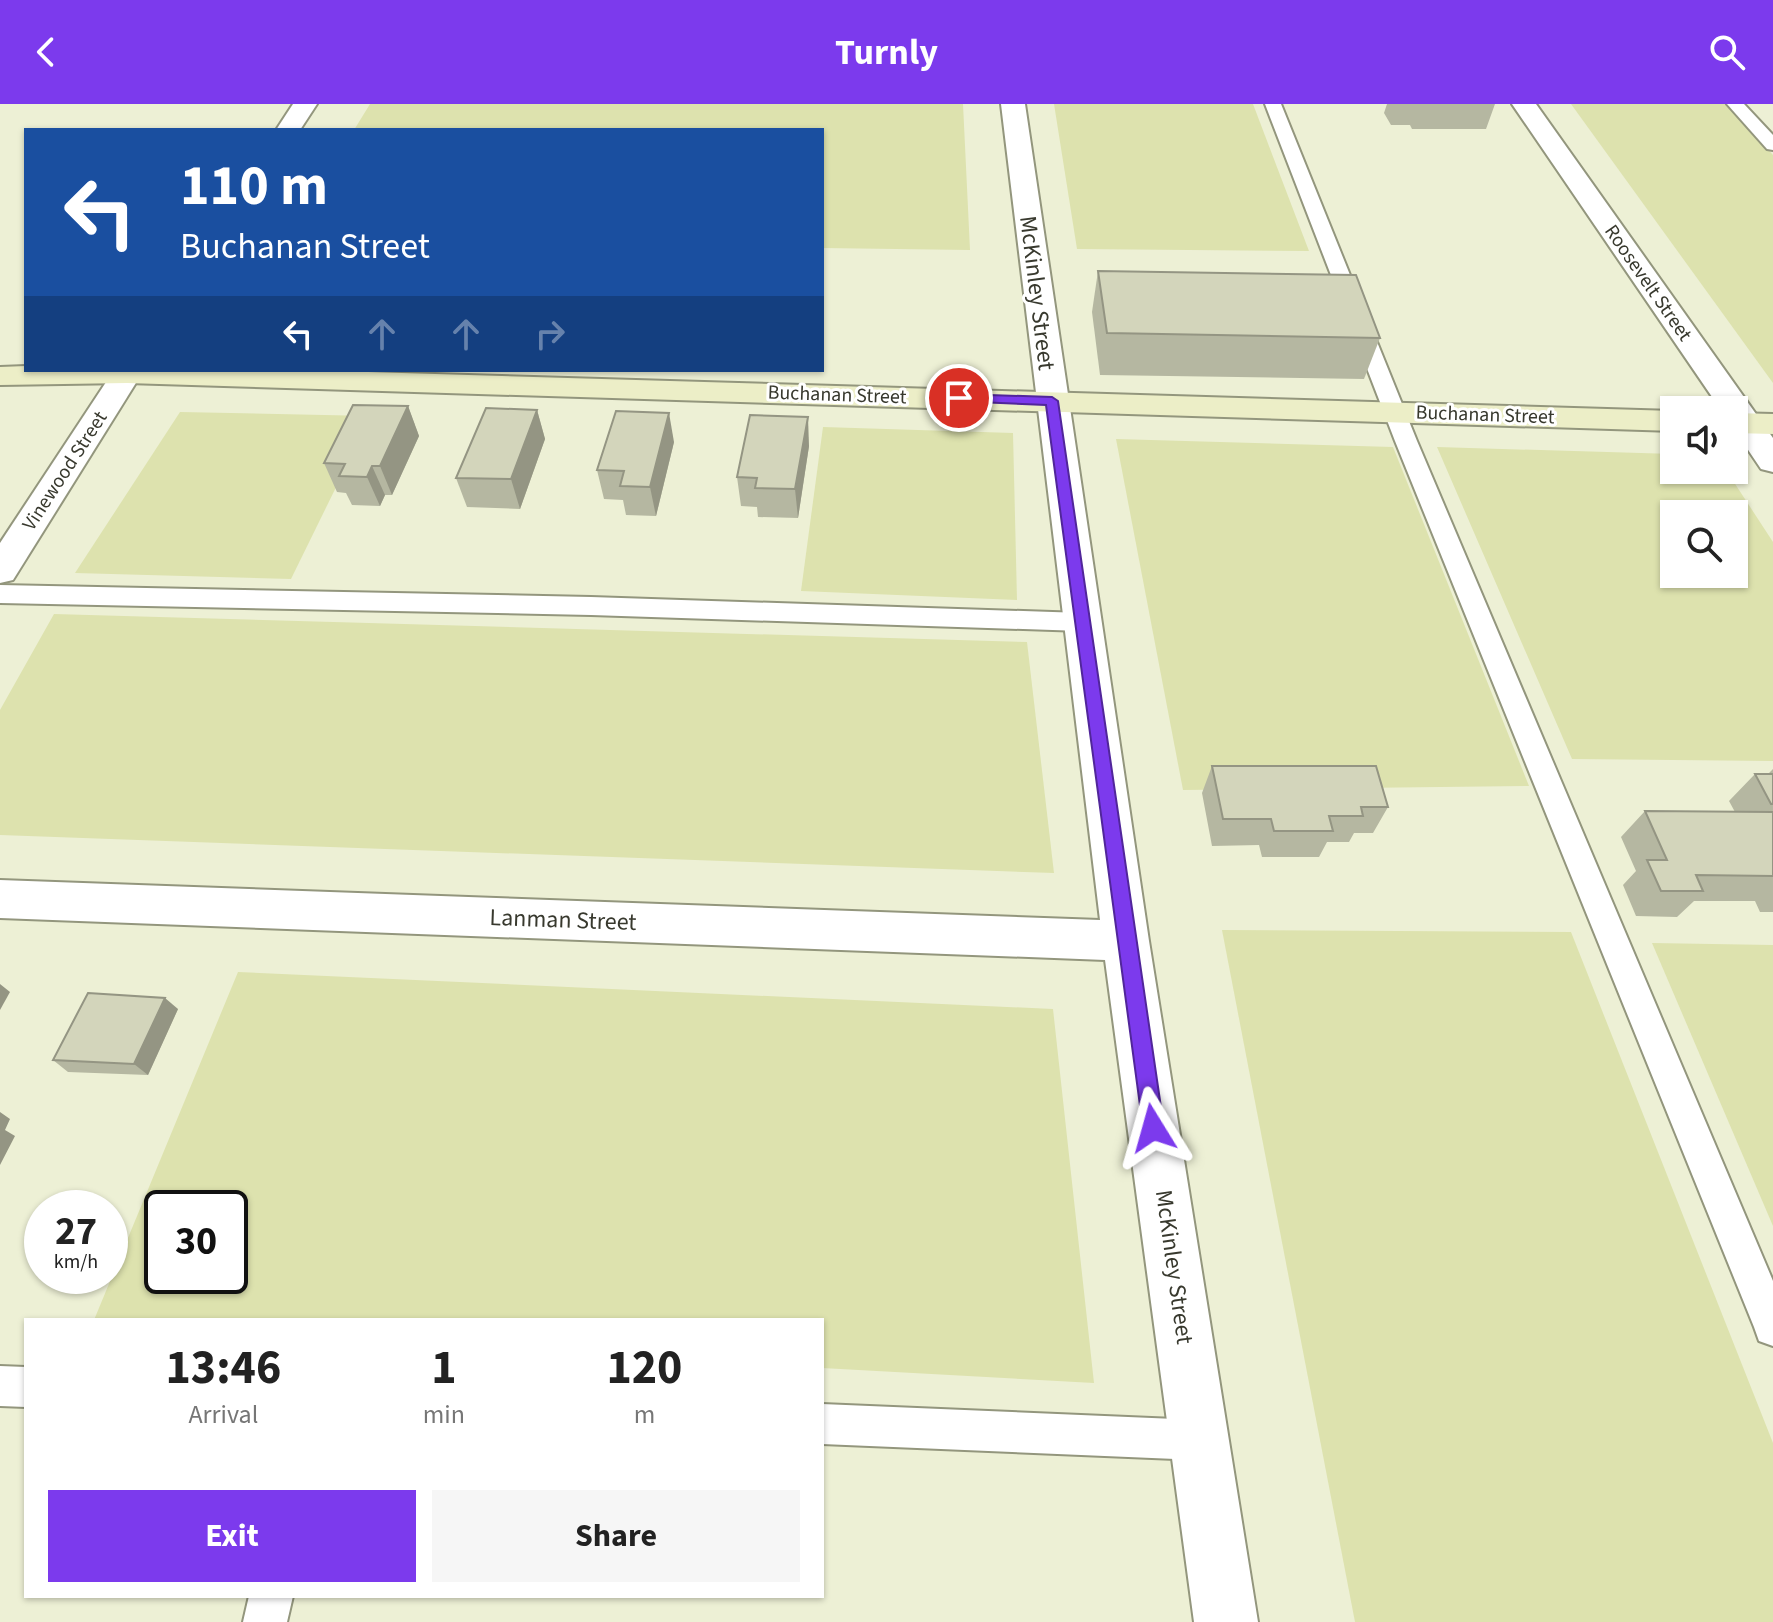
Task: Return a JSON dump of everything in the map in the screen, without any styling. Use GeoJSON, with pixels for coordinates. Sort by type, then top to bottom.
{"type":"FeatureCollection","features":[{"type":"Feature","properties":{"kind":"street"},"geometry":{"type":"LineString","coordinates":[[289,128],[305,104]]}},
{"type":"Feature","properties":{"kind":"street","name":"McKinley Street"},"geometry":{"type":"LineString","coordinates":[[1013,104],[1126,941],[1226,1622]]}},
{"type":"Feature","properties":{"kind":"street","name":"Roosevelt Street"},"geometry":{"type":"LineString","coordinates":[[1524,104],[1751,423],[1773,462]]}},
{"type":"Feature","properties":{"kind":"street","name":"Buchanan Street"},"geometry":{"type":"LineString","coordinates":[[0,376],[128,372],[1660,421]]}},
{"type":"Feature","properties":{"kind":"street","name":"Vinewood Street"},"geometry":{"type":"LineString","coordinates":[[0,571],[128,372]]}},
{"type":"Feature","properties":{"kind":"street","name":"Lanman Street"},"geometry":{"type":"LineString","coordinates":[[0,899],[1126,941]]}},
{"type":"Feature","properties":{"kind":"lane"},"geometry":{"type":"LineString","coordinates":[[1273,104],[1394,412],[1773,1327]]}},
{"type":"Feature","properties":{"kind":"lane"},"geometry":{"type":"LineString","coordinates":[[1735,104],[1773,145]]}},
{"type":"Feature","properties":{"kind":"lane"},"geometry":{"type":"LineString","coordinates":[[0,594],[465,603],[1082,622]]}},
{"type":"Feature","properties":{"kind":"lane"},"geometry":{"type":"LineString","coordinates":[[0,1386],[24,1387]]}},
{"type":"Feature","properties":{"kind":"lane"},"geometry":{"type":"LineString","coordinates":[[824,1424],[1199,1440]]}},
{"type":"Feature","properties":{"kind":"lane"},"geometry":{"type":"LineString","coordinates":[[265,1622],[271,1598]]}},
{"type":"Feature","properties":{"kind":"green space"},"geometry":{"type":"Polygon","coordinates":[[[370,104],[963,104],[970,250],[824,248],[824,128],[355,128],[370,104]]]}},
{"type":"Feature","properties":{"kind":"green space"},"geometry":{"type":"Polygon","coordinates":[[[1054,104],[1253,104],[1309,251],[1077,249],[1054,104]]]}},
{"type":"Feature","properties":{"kind":"green space"},"geometry":{"type":"Polygon","coordinates":[[[1571,104],[1727,104],[1773,155],[1773,383],[1571,104]]]}},
{"type":"Feature","properties":{"kind":"green space"},"geometry":{"type":"Polygon","coordinates":[[[180,412],[371,416],[291,579],[75,573],[180,412]]]}},
{"type":"Feature","properties":{"kind":"green space"},"geometry":{"type":"Polygon","coordinates":[[[823,427],[1013,433],[1017,600],[801,591],[823,427]]]}},
{"type":"Feature","properties":{"kind":"green space"},"geometry":{"type":"Polygon","coordinates":[[[1116,439],[1393,447],[1529,786],[1183,790],[1116,439]]]}},
{"type":"Feature","properties":{"kind":"green space"},"geometry":{"type":"Polygon","coordinates":[[[1437,447],[1660,454],[1660,484],[1735,484],[1746,500],[1660,500],[1660,588],[1748,588],[1748,504],[1773,542],[1773,761],[1572,759],[1437,447]]]}},
{"type":"Feature","properties":{"kind":"green space"},"geometry":{"type":"Polygon","coordinates":[[[54,614],[1027,642],[1054,873],[0,835],[0,710],[54,614]]]}},
{"type":"Feature","properties":{"kind":"green space"},"geometry":{"type":"Polygon","coordinates":[[[1222,930],[1571,932],[1773,1443],[1773,1622],[1355,1622],[1222,930]]]}},
{"type":"Feature","properties":{"kind":"green space"},"geometry":{"type":"Polygon","coordinates":[[[1652,943],[1773,945],[1773,1226],[1652,943]]]}},
{"type":"Feature","properties":{"kind":"green space"},"geometry":{"type":"Polygon","coordinates":[[[238,972],[1053,1009],[1094,1383],[824,1368],[824,1318],[95,1318],[105,1294],[128,1294],[128,1238],[144,1199],[144,1294],[248,1294],[248,1190],[148,1190],[238,972]]]}},
{"type":"Feature","properties":{"kind":"building"},"geometry":{"type":"Polygon","coordinates":[[[1098,271],[1356,275],[1380,338],[1107,333],[1098,271]]]}},
{"type":"Feature","properties":{"kind":"building"},"geometry":{"type":"Polygon","coordinates":[[[353,405],[408,406],[380,466],[372,466],[367,477],[339,476],[345,464],[324,463],[353,405]]]}},
{"type":"Feature","properties":{"kind":"building"},"geometry":{"type":"Polygon","coordinates":[[[486,408],[537,410],[511,479],[456,478],[486,408]]]}},
{"type":"Feature","properties":{"kind":"building"},"geometry":{"type":"Polygon","coordinates":[[[616,411],[669,413],[650,487],[620,486],[624,471],[597,470],[616,411]]]}},
{"type":"Feature","properties":{"kind":"building"},"geometry":{"type":"Polygon","coordinates":[[[750,415],[808,417],[795,489],[755,488],[757,478],[737,477],[750,415]]]}},
{"type":"Feature","properties":{"kind":"building"},"geometry":{"type":"Polygon","coordinates":[[[1212,766],[1376,766],[1388,807],[1361,807],[1363,816],[1329,816],[1333,831],[1274,831],[1271,819],[1223,819],[1212,766]]]}},
{"type":"Feature","properties":{"kind":"building"},"geometry":{"type":"Polygon","coordinates":[[[1755,774],[1773,774],[1773,804],[1771,804],[1755,774]]]}},
{"type":"Feature","properties":{"kind":"building"},"geometry":{"type":"Polygon","coordinates":[[[1645,811],[1773,812],[1773,876],[1696,875],[1703,891],[1661,891],[1647,860],[1667,860],[1645,811]]]}},
{"type":"Feature","properties":{"kind":"building"},"geometry":{"type":"Polygon","coordinates":[[[88,993],[165,998],[134,1064],[53,1060],[88,993]]]}},
{"type":"Feature","properties":{"kind":"route"},"geometry":{"type":"LineString","coordinates":[[959,398],[1052,401],[1153,1128]]}}]}
